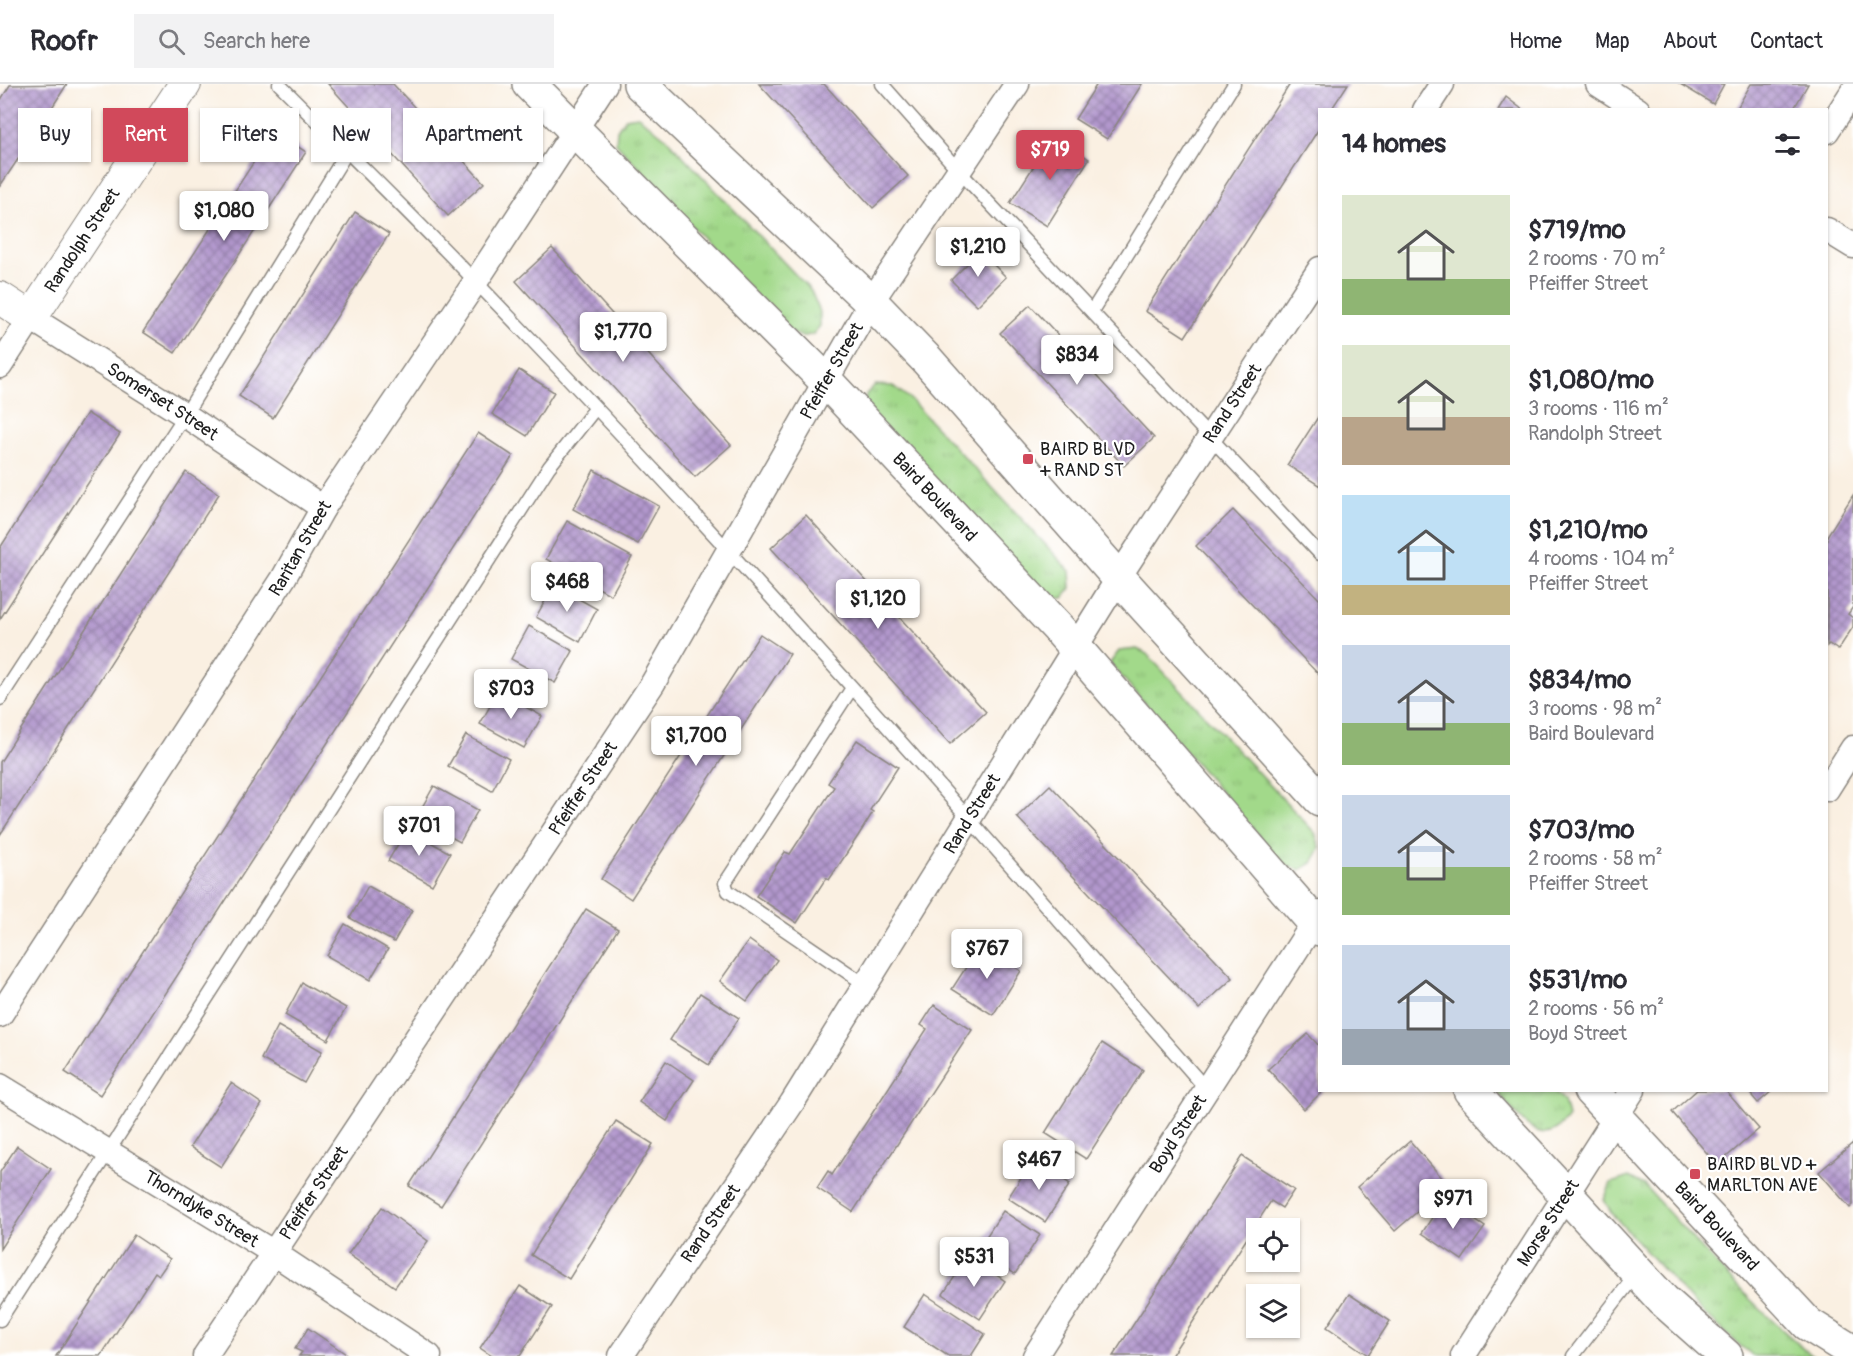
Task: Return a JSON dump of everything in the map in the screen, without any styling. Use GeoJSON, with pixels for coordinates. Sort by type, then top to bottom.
{"type":"FeatureCollection","features":[{"type":"Feature","properties":{"kind":"main road","name":"Baird Boulevard"},"geometry":{"type":"LineString","coordinates":[[529,84],[826,381],[1076,647],[1318,921]]}},
{"type":"Feature","properties":{"kind":"main road"},"geometry":{"type":"LineString","coordinates":[[640,84],[871,302],[927,360],[1118,577],[1318,797]]}},
{"type":"Feature","properties":{"kind":"main road"},"geometry":{"type":"LineString","coordinates":[[1472,1092],[1663,1300],[1726,1356]]}},
{"type":"Feature","properties":{"kind":"main road","name":"Baird Boulevard"},"geometry":{"type":"LineString","coordinates":[[1592,1092],[1808,1324],[1853,1352]]}},
{"type":"Feature","properties":{"kind":"street","name":"Randolph Street"},"geometry":{"type":"LineString","coordinates":[[0,366],[185,84]]}},
{"type":"Feature","properties":{"kind":"street","name":"Raritan Street"},"geometry":{"type":"LineString","coordinates":[[0,1015],[283,579],[323,507],[476,281],[605,84]]}},
{"type":"Feature","properties":{"kind":"street","name":"Pfeiffer Street"},"geometry":{"type":"LineString","coordinates":[[206,1356],[653,683],[871,302],[1017,84]]}},
{"type":"Feature","properties":{"kind":"street"},"geometry":{"type":"LineString","coordinates":[[1426,108],[1442,84]]}},
{"type":"Feature","properties":{"kind":"street"},"geometry":{"type":"LineString","coordinates":[[1598,84],[1635,108]]}},
{"type":"Feature","properties":{"kind":"street"},"geometry":{"type":"LineString","coordinates":[[1828,129],[1853,91]]}},
{"type":"Feature","properties":{"kind":"street"},"geometry":{"type":"LineString","coordinates":[[1828,231],[1853,246]]}},
{"type":"Feature","properties":{"kind":"street","name":"Rand Street"},"geometry":{"type":"LineString","coordinates":[[621,1356],[792,1103],[1118,577],[1318,272]]}},
{"type":"Feature","properties":{"kind":"street","name":"Somerset Street"},"geometry":{"type":"LineString","coordinates":[[0,298],[185,415],[323,507]]}},
{"type":"Feature","properties":{"kind":"street"},"geometry":{"type":"LineString","coordinates":[[1828,787],[1853,748]]}},
{"type":"Feature","properties":{"kind":"street","name":"Boyd Street"},"geometry":{"type":"LineString","coordinates":[[1035,1356],[1318,921]]}},
{"type":"Feature","properties":{"kind":"street","name":"Thorndyke Street"},"geometry":{"type":"LineString","coordinates":[[0,1086],[274,1253],[429,1356]]}},
{"type":"Feature","properties":{"kind":"street","name":"Morse Street"},"geometry":{"type":"LineString","coordinates":[[1463,1356],[1632,1092]]}},
{"type":"Feature","properties":{"kind":"lane"},"geometry":{"type":"LineString","coordinates":[[279,84],[311,116]]}},
{"type":"Feature","properties":{"kind":"lane"},"geometry":{"type":"LineString","coordinates":[[882,84],[959,171],[1318,552]]}},
{"type":"Feature","properties":{"kind":"lane"},"geometry":{"type":"LineString","coordinates":[[1092,311],[1234,84]]}},
{"type":"Feature","properties":{"kind":"lane"},"geometry":{"type":"LineString","coordinates":[[0,699],[185,415],[341,162]]}},
{"type":"Feature","properties":{"kind":"lane"},"geometry":{"type":"LineString","coordinates":[[357,162],[476,281],[728,551],[970,818],[1207,1090]]}},
{"type":"Feature","properties":{"kind":"lane"},"geometry":{"type":"LineString","coordinates":[[0,1320],[549,467],[595,409]]}},
{"type":"Feature","properties":{"kind":"lane"},"geometry":{"type":"LineString","coordinates":[[852,688],[725,883],[728,891],[866,985]]}},
{"type":"Feature","properties":{"kind":"lane"},"geometry":{"type":"LineString","coordinates":[[1573,1356],[1638,1272]]}},
{"type":"Feature","properties":{"kind":"green space"},"geometry":{"type":"Polygon","coordinates":[[[638,116],[666,138],[811,291],[820,312],[820,326],[813,334],[802,337],[785,329],[616,143],[617,130],[625,118],[638,116]]]}},
{"type":"Feature","properties":{"kind":"green space"},"geometry":{"type":"Polygon","coordinates":[[[875,385],[893,386],[909,398],[1070,571],[1071,588],[1063,598],[1045,598],[863,412],[866,394],[875,385]]]}},
{"type":"Feature","properties":{"kind":"green space"},"geometry":{"type":"Polygon","coordinates":[[[1137,649],[1147,654],[1315,833],[1318,852],[1312,863],[1300,870],[1282,863],[1110,663],[1119,651],[1137,649]]]}},
{"type":"Feature","properties":{"kind":"green space"},"geometry":{"type":"Polygon","coordinates":[[[1497,1092],[1556,1092],[1564,1101],[1568,1117],[1558,1128],[1548,1132],[1539,1132],[1521,1119],[1497,1092]]]}},
{"type":"Feature","properties":{"kind":"green space"},"geometry":{"type":"Polygon","coordinates":[[[1629,1177],[1644,1185],[1746,1295],[1813,1356],[1752,1356],[1699,1309],[1613,1215],[1604,1200],[1611,1183],[1629,1177]]]}},
{"type":"Feature","properties":{"kind":"building"},"geometry":{"type":"Polygon","coordinates":[[[67,84],[52,108],[18,108],[18,159],[0,186],[0,101],[10,85],[67,84]]]}},
{"type":"Feature","properties":{"kind":"building"},"geometry":{"type":"Polygon","coordinates":[[[328,84],[393,84],[415,108],[403,108],[403,162],[465,162],[484,183],[448,216],[391,153],[391,108],[350,108],[328,84]]]}},
{"type":"Feature","properties":{"kind":"building"},"geometry":{"type":"Polygon","coordinates":[[[759,84],[824,84],[908,176],[873,208],[759,84]]]}},
{"type":"Feature","properties":{"kind":"building"},"geometry":{"type":"Polygon","coordinates":[[[1097,84],[1142,84],[1107,139],[1075,119],[1097,84]]]}},
{"type":"Feature","properties":{"kind":"building"},"geometry":{"type":"Polygon","coordinates":[[[1290,84],[1348,84],[1332,108],[1318,108],[1318,130],[1185,337],[1145,311],[1290,84]]]}},
{"type":"Feature","properties":{"kind":"building"},"geometry":{"type":"Polygon","coordinates":[[[1680,84],[1724,84],[1713,104],[1680,84]]]}},
{"type":"Feature","properties":{"kind":"building"},"geometry":{"type":"Polygon","coordinates":[[[1751,84],[1808,84],[1794,108],[1737,108],[1751,84]]]}},
{"type":"Feature","properties":{"kind":"building"},"geometry":{"type":"Polygon","coordinates":[[[1506,97],[1520,108],[1499,108],[1506,97]]]}},
{"type":"Feature","properties":{"kind":"building"},"geometry":{"type":"Polygon","coordinates":[[[1053,136],[1089,159],[1047,226],[1010,203],[1053,136]]]}},
{"type":"Feature","properties":{"kind":"building"},"geometry":{"type":"Polygon","coordinates":[[[299,147],[306,152],[175,353],[143,332],[254,162],[299,162],[299,147]]]}},
{"type":"Feature","properties":{"kind":"building"},"geometry":{"type":"Polygon","coordinates":[[[355,212],[389,234],[273,418],[239,396],[355,212]]]}},
{"type":"Feature","properties":{"kind":"building"},"geometry":{"type":"Polygon","coordinates":[[[552,248],[731,445],[695,477],[516,281],[552,248]]]}},
{"type":"Feature","properties":{"kind":"building"},"geometry":{"type":"Polygon","coordinates":[[[980,251],[1006,277],[977,306],[951,280],[980,251]]]}},
{"type":"Feature","properties":{"kind":"building"},"geometry":{"type":"Polygon","coordinates":[[[1030,305],[1154,438],[1124,466],[1000,333],[1030,305]]]}},
{"type":"Feature","properties":{"kind":"building"},"geometry":{"type":"Polygon","coordinates":[[[519,370],[554,392],[527,436],[492,414],[519,370]]]}},
{"type":"Feature","properties":{"kind":"building"},"geometry":{"type":"Polygon","coordinates":[[[87,413],[120,434],[0,619],[0,548],[87,413]]]}},
{"type":"Feature","properties":{"kind":"building"},"geometry":{"type":"Polygon","coordinates":[[[1318,417],[1318,485],[1287,465],[1318,417]]]}},
{"type":"Feature","properties":{"kind":"building"},"geometry":{"type":"Polygon","coordinates":[[[478,433],[513,456],[100,1095],[65,1072],[478,433]]]}},
{"type":"Feature","properties":{"kind":"building"},"geometry":{"type":"Polygon","coordinates":[[[594,470],[659,506],[638,544],[573,509],[594,470]]]}},
{"type":"Feature","properties":{"kind":"building"},"geometry":{"type":"Polygon","coordinates":[[[186,472],[219,494],[0,835],[0,762],[186,472]]]}},
{"type":"Feature","properties":{"kind":"building"},"geometry":{"type":"Polygon","coordinates":[[[1853,495],[1853,607],[1848,614],[1853,618],[1853,627],[1838,650],[1828,645],[1828,534],[1853,495]]]}},
{"type":"Feature","properties":{"kind":"building"},"geometry":{"type":"Polygon","coordinates":[[[1233,510],[1318,598],[1318,674],[1196,546],[1233,510]]]}},
{"type":"Feature","properties":{"kind":"building"},"geometry":{"type":"Polygon","coordinates":[[[806,515],[986,712],[950,744],[771,548],[806,515]]]}},
{"type":"Feature","properties":{"kind":"building"},"geometry":{"type":"Polygon","coordinates":[[[567,521],[632,557],[611,595],[546,559],[567,521]]]}},
{"type":"Feature","properties":{"kind":"building"},"geometry":{"type":"Polygon","coordinates":[[[554,585],[597,609],[580,642],[536,617],[554,585]]]}},
{"type":"Feature","properties":{"kind":"building"},"geometry":{"type":"Polygon","coordinates":[[[529,626],[573,651],[555,683],[511,659],[529,626]]]}},
{"type":"Feature","properties":{"kind":"building"},"geometry":{"type":"Polygon","coordinates":[[[760,634],[790,654],[631,899],[601,879],[760,634]]]}},
{"type":"Feature","properties":{"kind":"building"},"geometry":{"type":"Polygon","coordinates":[[[498,692],[542,716],[524,748],[480,724],[498,692]]]}},
{"type":"Feature","properties":{"kind":"building"},"geometry":{"type":"Polygon","coordinates":[[[466,735],[509,759],[492,791],[448,766],[466,735]]]}},
{"type":"Feature","properties":{"kind":"building"},"geometry":{"type":"Polygon","coordinates":[[[857,740],[898,767],[870,810],[873,812],[858,836],[829,880],[826,878],[797,923],[756,896],[785,852],[790,854],[834,787],[828,783],[857,740]]]}},
{"type":"Feature","properties":{"kind":"building"},"geometry":{"type":"Polygon","coordinates":[[[1050,785],[1233,978],[1199,1009],[1017,817],[1050,785]]]}},
{"type":"Feature","properties":{"kind":"building"},"geometry":{"type":"Polygon","coordinates":[[[434,786],[478,810],[460,842],[416,818],[434,786]]]}},
{"type":"Feature","properties":{"kind":"building"},"geometry":{"type":"Polygon","coordinates":[[[407,829],[450,853],[432,885],[388,861],[407,829]]]}},
{"type":"Feature","properties":{"kind":"building"},"geometry":{"type":"Polygon","coordinates":[[[368,886],[412,910],[394,942],[350,918],[368,886]]]}},
{"type":"Feature","properties":{"kind":"building"},"geometry":{"type":"Polygon","coordinates":[[[586,909],[618,929],[441,1206],[409,1186],[586,909]]]}},
{"type":"Feature","properties":{"kind":"building"},"geometry":{"type":"Polygon","coordinates":[[[345,924],[388,949],[370,980],[327,956],[345,924]]]}},
{"type":"Feature","properties":{"kind":"building"},"geometry":{"type":"Polygon","coordinates":[[[749,940],[777,960],[747,1001],[720,981],[749,940]]]}},
{"type":"Feature","properties":{"kind":"building"},"geometry":{"type":"Polygon","coordinates":[[[981,944],[1021,971],[993,1015],[952,989],[981,944]]]}},
{"type":"Feature","properties":{"kind":"building"},"geometry":{"type":"Polygon","coordinates":[[[302,983],[346,1008],[328,1040],[285,1015],[302,983]]]}},
{"type":"Feature","properties":{"kind":"building"},"geometry":{"type":"Polygon","coordinates":[[[700,993],[739,1018],[709,1065],[670,1040],[700,993]]]}},
{"type":"Feature","properties":{"kind":"building"},"geometry":{"type":"Polygon","coordinates":[[[934,1005],[972,1030],[853,1212],[817,1188],[828,1171],[832,1175],[927,1029],[921,1025],[934,1005]]]}},
{"type":"Feature","properties":{"kind":"building"},"geometry":{"type":"Polygon","coordinates":[[[278,1026],[322,1051],[304,1083],[261,1059],[278,1026]]]}},
{"type":"Feature","properties":{"kind":"building"},"geometry":{"type":"Polygon","coordinates":[[[1308,1034],[1318,1045],[1318,1092],[1322,1092],[1304,1109],[1268,1069],[1308,1034]]]}},
{"type":"Feature","properties":{"kind":"building"},"geometry":{"type":"Polygon","coordinates":[[[1102,1043],[1143,1070],[1086,1159],[1045,1133],[1102,1043]]]}},
{"type":"Feature","properties":{"kind":"building"},"geometry":{"type":"Polygon","coordinates":[[[666,1061],[694,1080],[667,1121],[639,1102],[666,1061]]]}},
{"type":"Feature","properties":{"kind":"building"},"geometry":{"type":"Polygon","coordinates":[[[231,1083],[262,1104],[221,1167],[190,1147],[231,1083]]]}},
{"type":"Feature","properties":{"kind":"building"},"geometry":{"type":"Polygon","coordinates":[[[1695,1092],[1727,1092],[1759,1129],[1717,1165],[1672,1112],[1695,1092]]]}},
{"type":"Feature","properties":{"kind":"building"},"geometry":{"type":"Polygon","coordinates":[[[1749,1092],[1771,1092],[1758,1103],[1749,1092]]]}},
{"type":"Feature","properties":{"kind":"building"},"geometry":{"type":"Polygon","coordinates":[[[616,1121],[653,1144],[569,1279],[531,1255],[616,1121]]]}},
{"type":"Feature","properties":{"kind":"building"},"geometry":{"type":"Polygon","coordinates":[[[1410,1141],[1448,1185],[1395,1231],[1357,1187],[1410,1141]]]}},
{"type":"Feature","properties":{"kind":"building"},"geometry":{"type":"Polygon","coordinates":[[[1853,1143],[1853,1205],[1850,1208],[1819,1172],[1853,1143]]]}},
{"type":"Feature","properties":{"kind":"building"},"geometry":{"type":"Polygon","coordinates":[[[17,1146],[51,1169],[0,1249],[0,1172],[17,1146]]]}},
{"type":"Feature","properties":{"kind":"building"},"geometry":{"type":"Polygon","coordinates":[[[1242,1156],[1294,1190],[1282,1208],[1271,1201],[1260,1218],[1246,1218],[1246,1240],[1171,1356],[1113,1356],[1242,1156]]]}},
{"type":"Feature","properties":{"kind":"building"},"geometry":{"type":"Polygon","coordinates":[[[1033,1159],[1070,1184],[1045,1222],[1008,1198],[1033,1159]]]}},
{"type":"Feature","properties":{"kind":"building"},"geometry":{"type":"Polygon","coordinates":[[[1444,1199],[1485,1227],[1462,1260],[1422,1233],[1444,1199]]]}},
{"type":"Feature","properties":{"kind":"building"},"geometry":{"type":"Polygon","coordinates":[[[382,1207],[428,1241],[395,1287],[348,1254],[382,1207]]]}},
{"type":"Feature","properties":{"kind":"building"},"geometry":{"type":"Polygon","coordinates":[[[1003,1211],[1040,1235],[1015,1274],[978,1249],[1003,1211]]]}},
{"type":"Feature","properties":{"kind":"building"},"geometry":{"type":"Polygon","coordinates":[[[134,1235],[170,1259],[159,1275],[155,1272],[101,1356],[56,1356],[134,1235]]]}},
{"type":"Feature","properties":{"kind":"building"},"geometry":{"type":"Polygon","coordinates":[[[969,1256],[1005,1281],[980,1319],[943,1294],[969,1256]]]}},
{"type":"Feature","properties":{"kind":"building"},"geometry":{"type":"Polygon","coordinates":[[[520,1286],[552,1307],[520,1356],[492,1356],[480,1348],[520,1286]]]}},
{"type":"Feature","properties":{"kind":"building"},"geometry":{"type":"Polygon","coordinates":[[[925,1294],[985,1334],[971,1356],[948,1356],[904,1327],[925,1294]]]}},
{"type":"Feature","properties":{"kind":"building"},"geometry":{"type":"Polygon","coordinates":[[[1349,1294],[1390,1321],[1368,1355],[1327,1327],[1349,1294]]]}},
{"type":"Feature","properties":{"kind":"building"},"geometry":{"type":"Polygon","coordinates":[[[308,1328],[346,1354],[345,1356],[299,1356],[302,1352],[295,1349],[308,1328]]]}},
{"type":"Feature","properties":{"kind":"place","name":"BAIRD BLVD + RAND ST"},"geometry":{"type":"Point","coordinates":[1028,459]}},
{"type":"Feature","properties":{"kind":"place","name":"BAIRD BLVD + MARLTON AVE"},"geometry":{"type":"Point","coordinates":[1695,1174]}}]}
